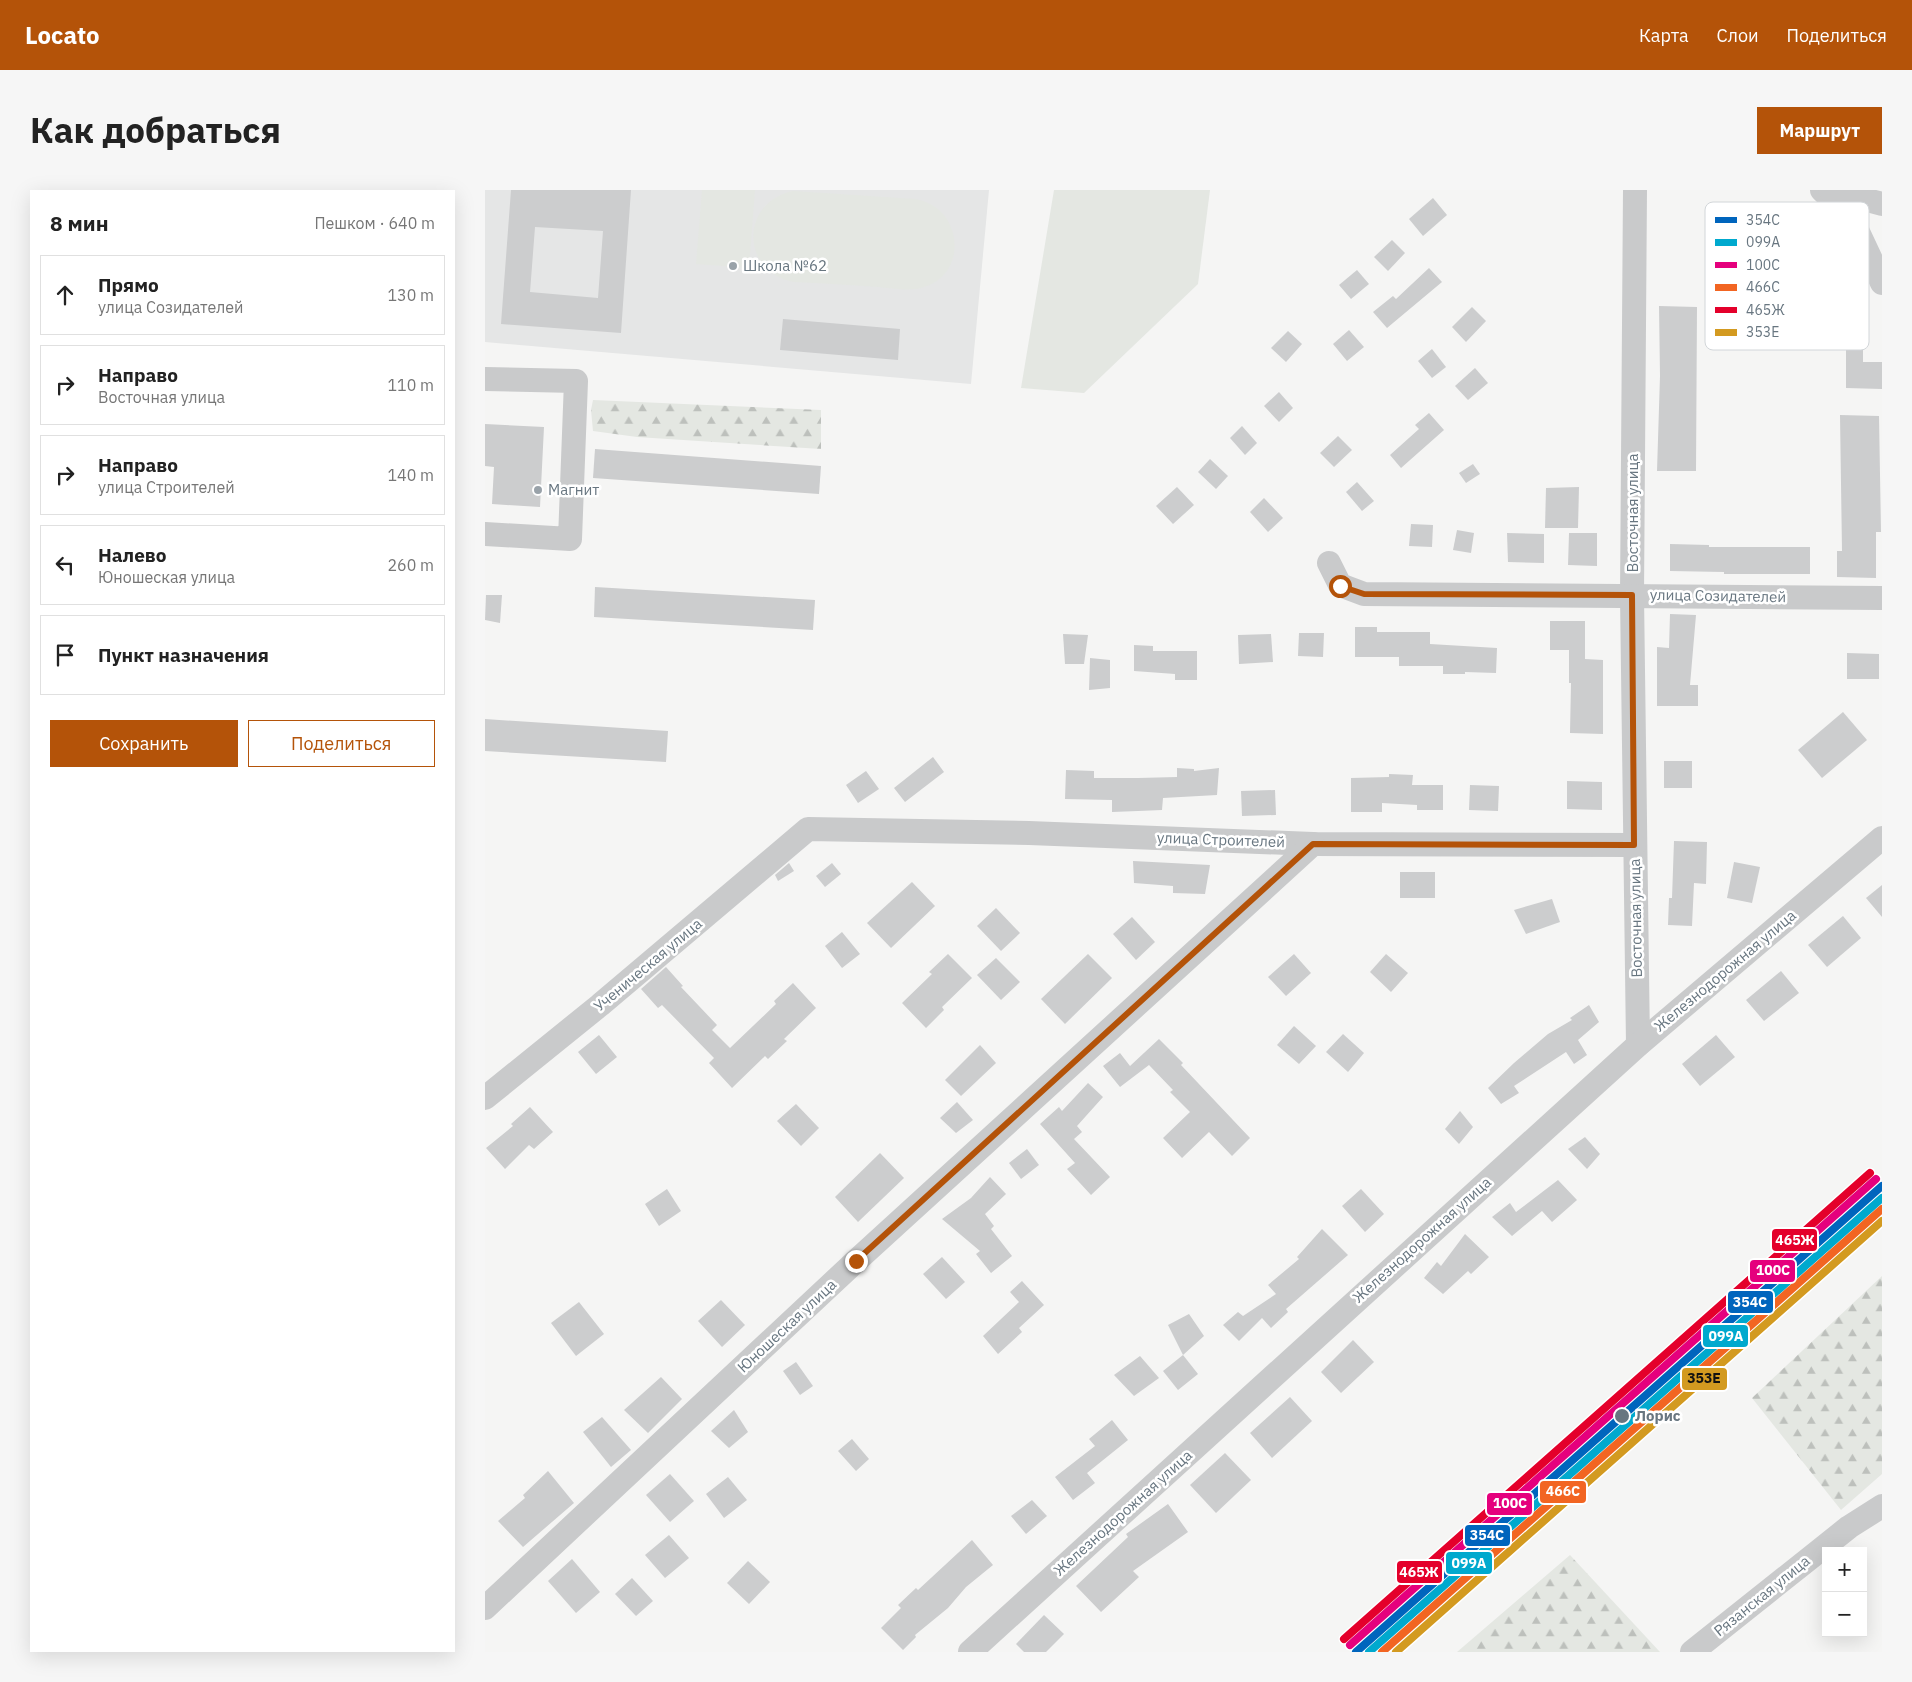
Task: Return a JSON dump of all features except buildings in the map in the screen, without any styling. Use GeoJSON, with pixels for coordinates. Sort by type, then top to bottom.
{"type":"FeatureCollection","features":[{"type":"Feature","properties":{"kind":"street","name":"Восточная улица"},"geometry":{"type":"LineString","coordinates":[[1635,190],[1632,595],[1638,1045]]}},
{"type":"Feature","properties":{"kind":"street"},"geometry":{"type":"LineString","coordinates":[[1822,190],[1834,202]]}},
{"type":"Feature","properties":{"kind":"street"},"geometry":{"type":"LineString","coordinates":[[1830,190],[1882,204]]}},
{"type":"Feature","properties":{"kind":"street"},"geometry":{"type":"LineString","coordinates":[[1869,256],[1882,283]]}},
{"type":"Feature","properties":{"kind":"street"},"geometry":{"type":"LineString","coordinates":[[485,379],[576,381],[570,539],[485,534]]}},
{"type":"Feature","properties":{"kind":"street","name":"улица Созидателей"},"geometry":{"type":"LineString","coordinates":[[1329,563],[1340,586],[1364,594],[1882,598]]}},
{"type":"Feature","properties":{"kind":"street","name":"улица Строителей"},"geometry":{"type":"LineString","coordinates":[[808,829],[1029,833],[1313,844],[1634,845]]}},
{"type":"Feature","properties":{"kind":"street","name":"Ученическая улица"},"geometry":{"type":"LineString","coordinates":[[485,1098],[600,1005],[808,829]]}},
{"type":"Feature","properties":{"kind":"street","name":"Железнодорожная улица"},"geometry":{"type":"LineString","coordinates":[[970,1652],[1638,1045],[1882,838]]}},
{"type":"Feature","properties":{"kind":"street","name":"Юношеская улица"},"geometry":{"type":"LineString","coordinates":[[485,1608],[856,1261],[1313,844]]}},
{"type":"Feature","properties":{"kind":"street","name":"Рязанская улица"},"geometry":{"type":"LineString","coordinates":[[1692,1652],[1849,1527],[1882,1506]]}},
{"type":"Feature","properties":{"kind":"shaded area","name":"Школа №62"},"geometry":{"type":"Polygon","coordinates":[[[485,190],[989,190],[971,384],[485,342],[485,190]]]}},
{"type":"Feature","properties":{"kind":"green space"},"geometry":{"type":"Polygon","coordinates":[[[702,190],[755,190],[749,268],[696,264],[702,190]]]}},
{"type":"Feature","properties":{"kind":"green space"},"geometry":{"type":"Polygon","coordinates":[[[1054,190],[1210,190],[1198,284],[1084,393],[1021,388],[1054,190]]]}},
{"type":"Feature","properties":{"kind":"green space"},"geometry":{"type":"Polygon","coordinates":[[[793,191],[915,199],[931,204],[943,214],[951,226],[954,240],[954,255],[949,268],[939,279],[924,287],[913,289],[794,282],[776,276],[764,265],[756,252],[753,237],[756,222],[763,208],[776,198],[793,191]]]}},
{"type":"Feature","properties":{"kind":"green space"},"geometry":{"type":"Polygon","coordinates":[[[593,400],[821,410],[821,449],[637,437],[593,431],[591,410],[593,400]]]}},
{"type":"Feature","properties":{"kind":"green space"},"geometry":{"type":"Polygon","coordinates":[[[1882,1276],[1882,1474],[1841,1510],[1752,1398],[1882,1276]]]}},
{"type":"Feature","properties":{"kind":"green space"},"geometry":{"type":"Polygon","coordinates":[[[1570,1555],[1660,1652],[1457,1652],[1570,1555]]]}},
{"type":"Feature","properties":{"kind":"railway"},"geometry":{"type":"LineString","coordinates":[[1377,1652],[1882,1204]]}},
{"type":"Feature","properties":{"kind":"transit line","name":"465Ж"},"geometry":{"type":"LineString","coordinates":[[1344,1639],[1870,1173]]}},
{"type":"Feature","properties":{"kind":"transit line","name":"100C"},"geometry":{"type":"LineString","coordinates":[[1350,1645],[1876,1179]]}},
{"type":"Feature","properties":{"kind":"transit line","name":"354С"},"geometry":{"type":"LineString","coordinates":[[1356,1652],[1882,1186]]}},
{"type":"Feature","properties":{"kind":"transit line","name":"099А"},"geometry":{"type":"LineString","coordinates":[[1369,1652],[1882,1198]]}},
{"type":"Feature","properties":{"kind":"transit line","name":"466С"},"geometry":{"type":"LineString","coordinates":[[1382,1652],[1882,1209]]}},
{"type":"Feature","properties":{"kind":"transit line","name":"353Е"},"geometry":{"type":"LineString","coordinates":[[1396,1652],[1882,1221]]}},
{"type":"Feature","properties":{"kind":"place","name":"Школа №62"},"geometry":{"type":"Point","coordinates":[733,266]}},
{"type":"Feature","properties":{"kind":"place","name":"Магнит"},"geometry":{"type":"Point","coordinates":[538,490]}},
{"type":"Feature","properties":{"kind":"place","name":"Лорис"},"geometry":{"type":"Point","coordinates":[1622,1416]}},
{"type":"Feature","properties":{"kind":"route"},"geometry":{"type":"LineString","coordinates":[[856,1261],[1313,844],[1634,845],[1632,595],[1364,594],[1340,586]]}}]}
